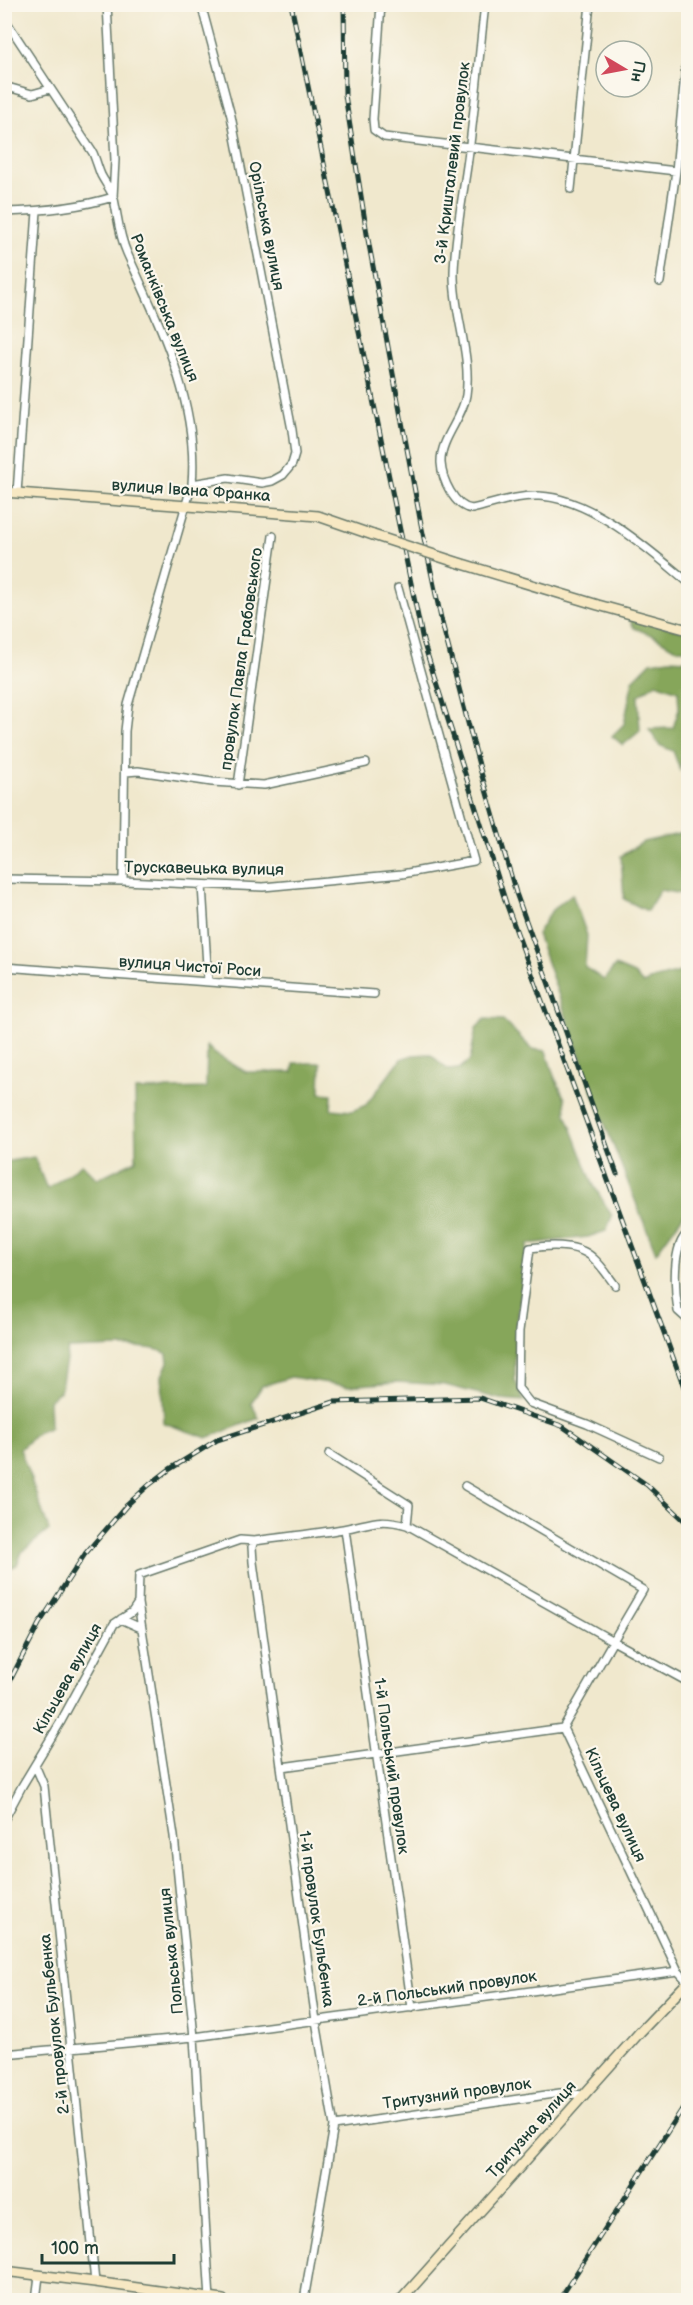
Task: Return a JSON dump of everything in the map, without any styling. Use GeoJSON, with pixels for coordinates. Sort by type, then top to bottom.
{"type":"FeatureCollection","features":[{"type":"Feature","properties":{"kind":"main road","name":"вулиця Івана Франка"},"geometry":{"type":"LineString","coordinates":[[4,492],[318,516],[456,562],[688,630]]}},
{"type":"Feature","properties":{"kind":"main road","name":"Тритузна вулиця"},"geometry":{"type":"LineString","coordinates":[[401,2301],[688,1982]]}},
{"type":"Feature","properties":{"kind":"main road"},"geometry":{"type":"LineString","coordinates":[[4,2271],[223,2301]]}},
{"type":"Feature","properties":{"kind":"street"},"geometry":{"type":"LineString","coordinates":[[4,212],[37,211],[95,203],[113,197],[115,160],[107,4]]}},
{"type":"Feature","properties":{"kind":"street","name":"Орільська вулиця"},"geometry":{"type":"LineString","coordinates":[[192,484],[228,478],[262,483],[272,481],[283,475],[292,464],[295,454],[231,116],[201,4]]}},
{"type":"Feature","properties":{"kind":"street"},"geometry":{"type":"LineString","coordinates":[[381,4],[373,119],[374,130],[384,137],[676,171]]}},
{"type":"Feature","properties":{"kind":"street","name":"3-й Кришталевий провулок"},"geometry":{"type":"LineString","coordinates":[[485,4],[454,274],[467,373],[466,396],[441,459],[442,472],[459,504],[472,509],[519,497],[538,496],[559,498],[582,507],[633,537],[688,582]]}},
{"type":"Feature","properties":{"kind":"street"},"geometry":{"type":"LineString","coordinates":[[571,189],[590,4]]}},
{"type":"Feature","properties":{"kind":"street","name":"Романківська вулиця"},"geometry":{"type":"LineString","coordinates":[[4,18],[93,153],[101,176],[113,197],[118,230],[147,293],[182,385],[190,420],[194,464],[192,484],[128,705],[125,731],[123,881]]}},
{"type":"Feature","properties":{"kind":"street"},"geometry":{"type":"LineString","coordinates":[[660,282],[676,171],[688,42]]}},
{"type":"Feature","properties":{"kind":"street"},"geometry":{"type":"LineString","coordinates":[[4,86],[32,94],[50,88]]}},
{"type":"Feature","properties":{"kind":"street"},"geometry":{"type":"LineString","coordinates":[[16,493],[37,211]]}},
{"type":"Feature","properties":{"kind":"street","name":"провулок Павла Грабовського"},"geometry":{"type":"LineString","coordinates":[[238,785],[273,536]]}},
{"type":"Feature","properties":{"kind":"street","name":"Трускавецька вулиця"},"geometry":{"type":"LineString","coordinates":[[4,879],[263,887],[402,874],[474,861],[398,588]]}},
{"type":"Feature","properties":{"kind":"street"},"geometry":{"type":"LineString","coordinates":[[126,772],[138,771],[238,785],[264,785],[366,763]]}},
{"type":"Feature","properties":{"kind":"street"},"geometry":{"type":"LineString","coordinates":[[202,885],[208,982]]}},
{"type":"Feature","properties":{"kind":"street","name":"вулиця Чистої Роси"},"geometry":{"type":"LineString","coordinates":[[4,967],[374,994]]}},
{"type":"Feature","properties":{"kind":"street"},"geometry":{"type":"LineString","coordinates":[[688,1233],[684,1236],[679,1248],[675,1290],[678,1311],[688,1320]]}},
{"type":"Feature","properties":{"kind":"street"},"geometry":{"type":"LineString","coordinates":[[615,1285],[594,1258],[580,1250],[556,1245],[530,1248],[519,1331],[518,1388],[530,1403],[587,1424],[658,1457]]}},
{"type":"Feature","properties":{"kind":"street"},"geometry":{"type":"LineString","coordinates":[[329,1454],[409,1505],[407,1525]]}},
{"type":"Feature","properties":{"kind":"street"},"geometry":{"type":"LineString","coordinates":[[282,1767],[563,1728],[644,1590],[465,1486]]}},
{"type":"Feature","properties":{"kind":"street"},"geometry":{"type":"LineString","coordinates":[[138,1603],[139,1575],[240,1540],[254,1541],[345,1529],[369,1521],[388,1520],[407,1525],[688,1682]]}},
{"type":"Feature","properties":{"kind":"street","name":"1-й Польський провулок"},"geometry":{"type":"LineString","coordinates":[[345,1529],[412,2008]]}},
{"type":"Feature","properties":{"kind":"street","name":"1-й провулок Бульбенка"},"geometry":{"type":"LineString","coordinates":[[254,1541],[253,1562],[316,2021],[334,2126],[304,2301]]}},
{"type":"Feature","properties":{"kind":"street","name":"Кільцева вулиця"},"geometry":{"type":"LineString","coordinates":[[4,1820],[114,1624],[132,1612],[138,1603]]}},
{"type":"Feature","properties":{"kind":"street","name":"Польська вулиця"},"geometry":{"type":"LineString","coordinates":[[138,1603],[174,1836],[194,2037],[210,2300]]}},
{"type":"Feature","properties":{"kind":"street"},"geometry":{"type":"LineString","coordinates":[[121,1619],[141,1628]]}},
{"type":"Feature","properties":{"kind":"street","name":"Кільцева вулиця"},"geometry":{"type":"LineString","coordinates":[[563,1728],[678,1971],[688,1982]]}},
{"type":"Feature","properties":{"kind":"street","name":"2-й провулок Бульбенка"},"geometry":{"type":"LineString","coordinates":[[35,1765],[44,1786],[95,2282]]}},
{"type":"Feature","properties":{"kind":"street","name":"2-й Польський провулок"},"geometry":{"type":"LineString","coordinates":[[4,2054],[194,2037],[678,1971]]}},
{"type":"Feature","properties":{"kind":"street","name":"Тритузний провулок"},"geometry":{"type":"LineString","coordinates":[[334,2126],[560,2093],[584,2095]]}},
{"type":"Feature","properties":{"kind":"street"},"geometry":{"type":"LineString","coordinates":[[36,2301],[39,2276]]}},
{"type":"Feature","properties":{"kind":"street"},"geometry":{"type":"LineString","coordinates":[[150,2301],[153,2290]]}},
{"type":"Feature","properties":{"kind":"green space"},"geometry":{"type":"Polygon","coordinates":[[[629,618],[688,632],[688,650],[674,648],[634,628],[629,618]]]}},
{"type":"Feature","properties":{"kind":"green space"},"geometry":{"type":"Polygon","coordinates":[[[688,658],[688,730],[680,770],[673,751],[659,745],[649,729],[673,728],[679,709],[678,691],[656,683],[638,696],[640,731],[623,745],[612,736],[624,724],[633,680],[651,662],[669,659],[687,660],[688,658]]]}},
{"type":"Feature","properties":{"kind":"green space"},"geometry":{"type":"Polygon","coordinates":[[[688,832],[688,895],[660,890],[647,911],[624,899],[621,856],[643,842],[688,832]]]}},
{"type":"Feature","properties":{"kind":"green space"},"geometry":{"type":"Polygon","coordinates":[[[572,894],[587,935],[585,967],[604,980],[615,966],[634,974],[643,984],[653,979],[688,970],[688,1209],[656,1253],[600,1112],[537,934],[552,910],[572,894]]]}},
{"type":"Feature","properties":{"kind":"green space"},"geometry":{"type":"Polygon","coordinates":[[[485,1019],[503,1020],[532,1049],[546,1051],[565,1099],[566,1114],[593,1184],[612,1216],[606,1231],[588,1237],[528,1244],[515,1339],[515,1380],[524,1401],[500,1399],[445,1385],[397,1382],[347,1386],[291,1377],[262,1386],[251,1403],[259,1418],[207,1438],[164,1423],[162,1376],[168,1362],[167,1354],[159,1350],[134,1347],[68,1349],[60,1392],[49,1400],[50,1428],[38,1432],[20,1449],[49,1530],[22,1552],[17,1565],[8,1569],[4,1566],[4,1162],[34,1157],[47,1189],[82,1164],[97,1179],[136,1160],[135,1090],[206,1088],[207,1046],[215,1054],[246,1072],[293,1072],[294,1063],[321,1063],[320,1093],[332,1094],[331,1109],[352,1111],[366,1105],[401,1059],[413,1055],[430,1054],[448,1070],[459,1069],[470,1060],[476,1028],[485,1019]]]}},
{"type":"Feature","properties":{"kind":"railway"},"geometry":{"type":"LineString","coordinates":[[291,4],[423,641],[506,903],[688,1398]]}},
{"type":"Feature","properties":{"kind":"railway"},"geometry":{"type":"LineString","coordinates":[[344,4],[345,95],[367,234],[421,524],[442,623],[480,769],[516,893],[617,1174]]}},
{"type":"Feature","properties":{"kind":"railway"},"geometry":{"type":"LineString","coordinates":[[4,1692],[39,1624],[85,1554],[127,1505],[149,1485],[217,1440],[334,1402],[480,1398],[562,1426],[647,1485],[688,1524]]}},
{"type":"Feature","properties":{"kind":"railway"},"geometry":{"type":"LineString","coordinates":[[559,2300],[688,2100]]}},
{"type":"Feature","properties":{"kind":"railway"},"geometry":{"type":"LineString","coordinates":[[683,2300],[688,2283]]}}]}
